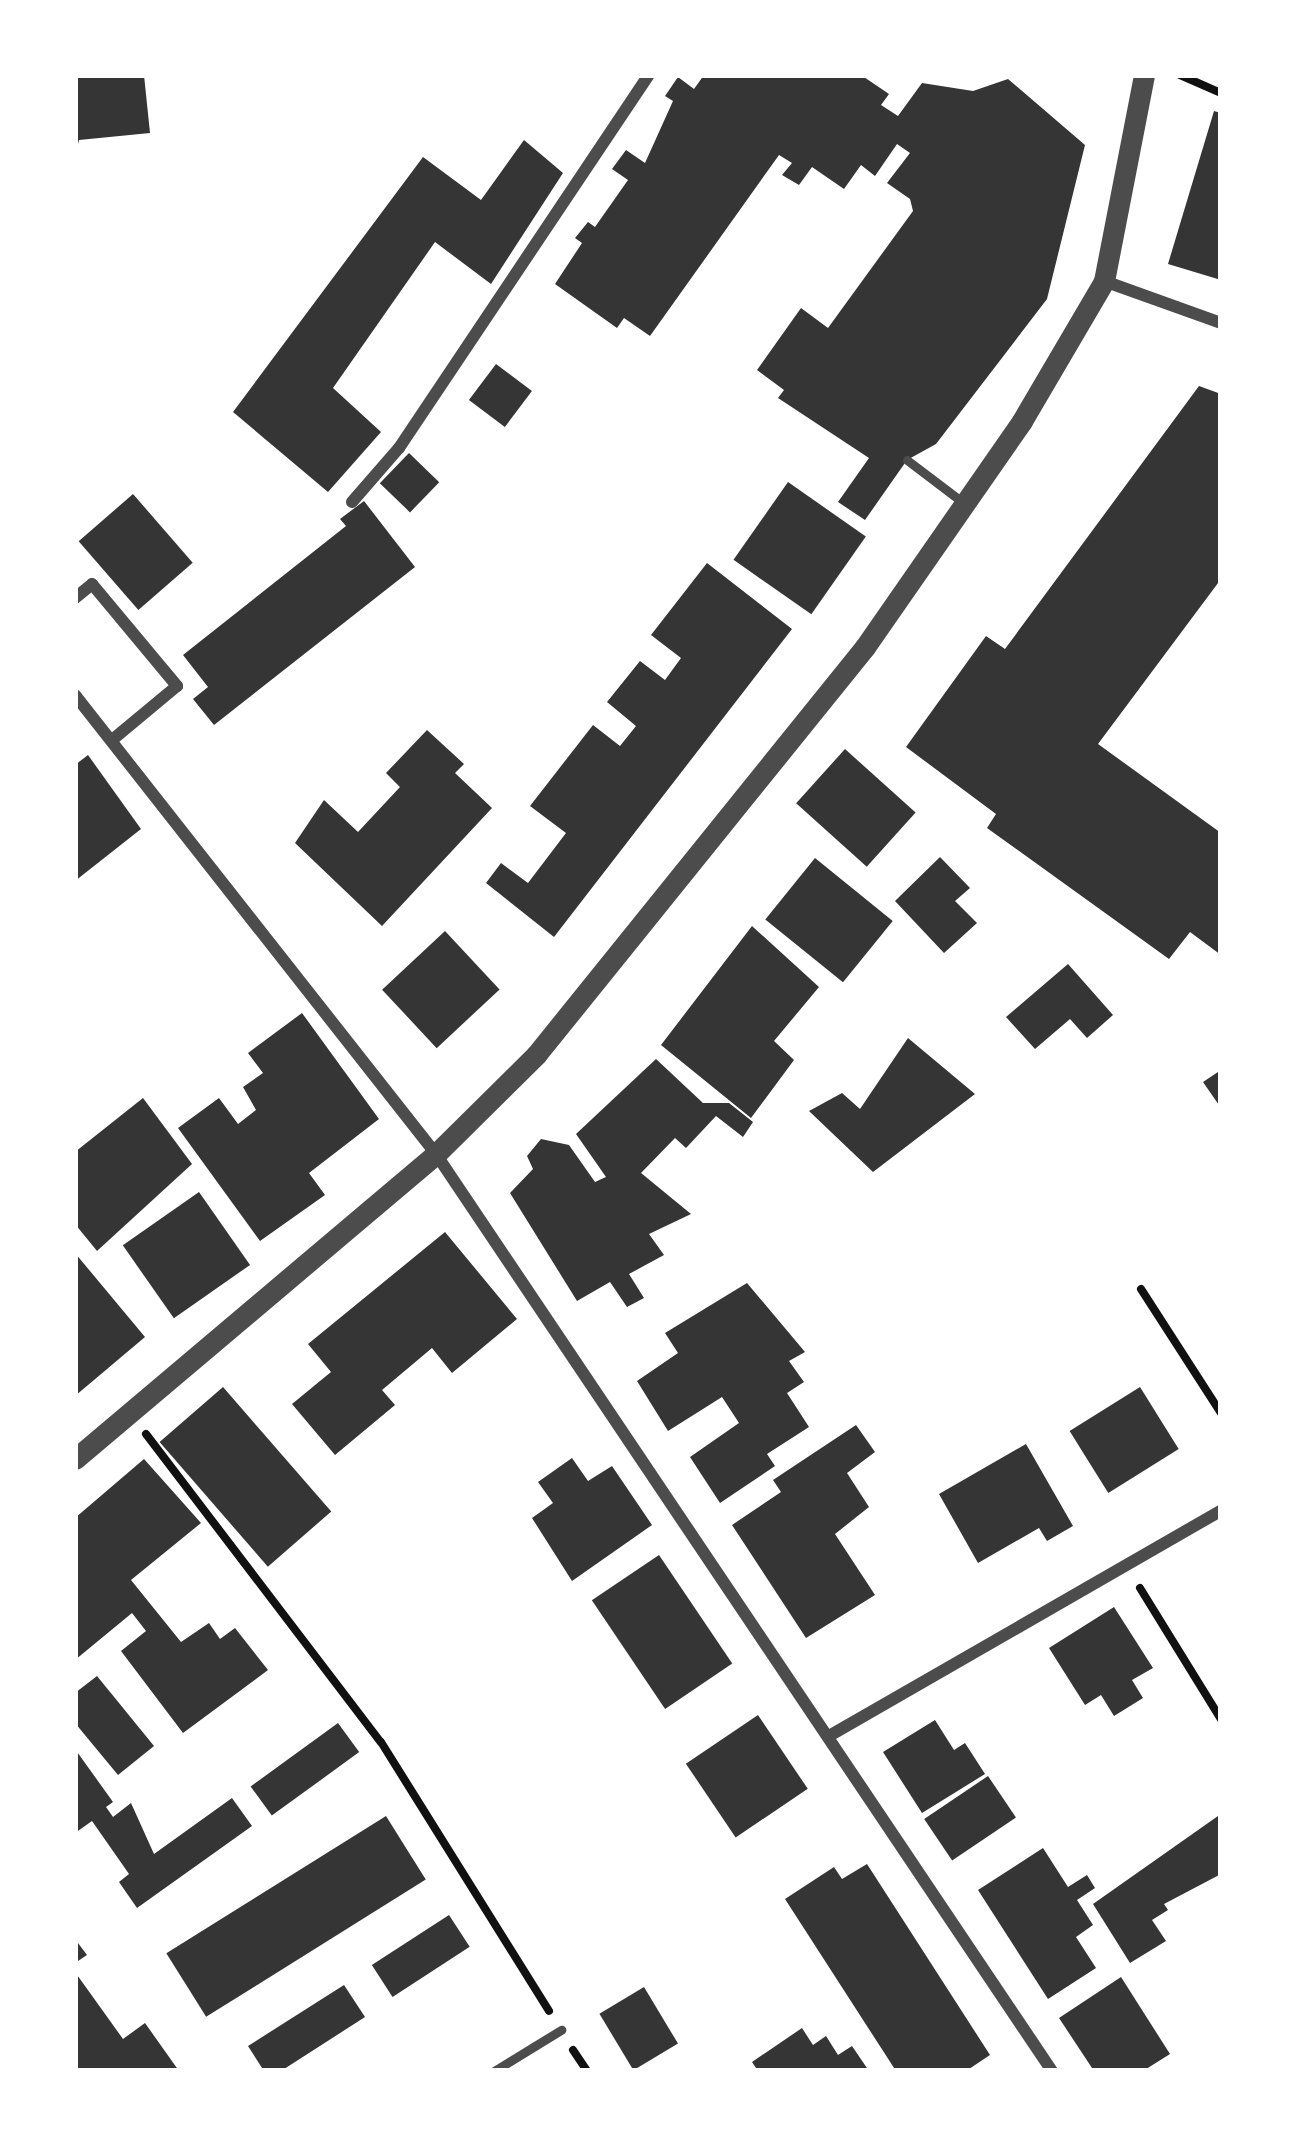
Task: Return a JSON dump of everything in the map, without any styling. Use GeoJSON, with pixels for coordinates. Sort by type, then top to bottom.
{"type":"FeatureCollection","features":[{"type":"Feature","properties":{"kind":"street"},"geometry":{"type":"LineString","coordinates":[[352,502],[399,448],[649,75]]}},
{"type":"Feature","properties":{"kind":"street"},"geometry":{"type":"LineString","coordinates":[[75,1459],[436,1154],[536,1054],[701,857],[965,504],[1104,280],[1144,75]]}},
{"type":"Feature","properties":{"kind":"street"},"geometry":{"type":"LineString","coordinates":[[1104,280],[1221,323]]}},
{"type":"Feature","properties":{"kind":"street"},"geometry":{"type":"LineString","coordinates":[[75,598],[92,584],[177,686],[112,740]]}},
{"type":"Feature","properties":{"kind":"street"},"geometry":{"type":"LineString","coordinates":[[75,695],[436,1154],[1052,2071]]}},
{"type":"Feature","properties":{"kind":"street"},"geometry":{"type":"LineString","coordinates":[[829,1736],[1124,1561],[1221,1511]]}},
{"type":"Feature","properties":{"kind":"lane"},"geometry":{"type":"LineString","coordinates":[[907,460],[965,504]]}},
{"type":"Feature","properties":{"kind":"lane"},"geometry":{"type":"LineString","coordinates":[[494,2071],[561,2030]]}},
{"type":"Feature","properties":{"kind":"path"},"geometry":{"type":"LineString","coordinates":[[1180,75],[1221,93]]}},
{"type":"Feature","properties":{"kind":"path"},"geometry":{"type":"LineString","coordinates":[[1141,1289],[1221,1413]]}},
{"type":"Feature","properties":{"kind":"path"},"geometry":{"type":"LineString","coordinates":[[130,1414],[381,1742],[587,2071]]}},
{"type":"Feature","properties":{"kind":"path"},"geometry":{"type":"LineString","coordinates":[[1124,1561],[1221,1719]]}},
{"type":"Feature","properties":{"kind":"building"},"geometry":{"type":"Polygon","coordinates":[[[75,75],[144,75],[150,133],[79,140],[75,156],[75,75]]]}},
{"type":"Feature","properties":{"kind":"building"},"geometry":{"type":"Polygon","coordinates":[[[704,75],[861,75],[889,94],[881,105],[898,116],[922,83],[973,91],[1008,79],[1085,145],[1047,299],[936,444],[907,460],[865,520],[838,502],[869,458],[778,398],[784,390],[757,370],[801,308],[828,328],[913,211],[910,199],[887,183],[910,153],[897,144],[875,176],[861,165],[844,189],[812,167],[799,185],[782,175],[792,163],[779,155],[650,336],[624,318],[617,328],[555,284],[582,243],[575,238],[588,222],[595,227],[628,180],[612,169],[626,150],[645,163],[673,101],[665,96],[678,77],[694,89],[704,75]]]}},
{"type":"Feature","properties":{"kind":"building"},"geometry":{"type":"Polygon","coordinates":[[[1214,111],[1221,113],[1221,280],[1168,264],[1214,111]]]}},
{"type":"Feature","properties":{"kind":"building"},"geometry":{"type":"Polygon","coordinates":[[[524,140],[563,173],[491,284],[435,242],[333,388],[381,432],[328,492],[233,412],[423,157],[481,200],[524,140]]]}},
{"type":"Feature","properties":{"kind":"building"},"geometry":{"type":"Polygon","coordinates":[[[496,364],[532,391],[505,427],[469,400],[496,364]]]}},
{"type":"Feature","properties":{"kind":"building"},"geometry":{"type":"Polygon","coordinates":[[[1199,386],[1221,394],[1221,579],[1098,744],[1221,833],[1221,955],[1190,932],[1169,959],[987,828],[996,814],[906,747],[986,636],[1005,649],[1199,386]]]}},
{"type":"Feature","properties":{"kind":"building"},"geometry":{"type":"Polygon","coordinates":[[[409,453],[439,482],[410,512],[380,483],[409,453]]]}},
{"type":"Feature","properties":{"kind":"building"},"geometry":{"type":"Polygon","coordinates":[[[788,482],[866,536],[811,614],[734,560],[788,482]]]}},
{"type":"Feature","properties":{"kind":"building"},"geometry":{"type":"Polygon","coordinates":[[[133,494],[193,563],[138,610],[79,541],[133,494]]]}},
{"type":"Feature","properties":{"kind":"building"},"geometry":{"type":"Polygon","coordinates":[[[364,501],[415,567],[214,725],[193,699],[208,687],[183,655],[346,526],[340,519],[364,501]]]}},
{"type":"Feature","properties":{"kind":"building"},"geometry":{"type":"Polygon","coordinates":[[[707,563],[792,629],[554,937],[486,883],[501,863],[528,883],[566,833],[530,806],[593,725],[620,746],[636,726],[607,702],[640,661],[665,680],[681,658],[651,635],[707,563]]]}},
{"type":"Feature","properties":{"kind":"building"},"geometry":{"type":"Polygon","coordinates":[[[427,730],[464,764],[455,773],[492,808],[382,926],[295,843],[324,800],[358,832],[400,787],[386,773],[427,730]]]}},
{"type":"Feature","properties":{"kind":"building"},"geometry":{"type":"Polygon","coordinates":[[[845,749],[916,813],[867,867],[796,803],[845,749]]]}},
{"type":"Feature","properties":{"kind":"building"},"geometry":{"type":"Polygon","coordinates":[[[88,755],[141,829],[75,881],[75,765],[88,755]]]}},
{"type":"Feature","properties":{"kind":"building"},"geometry":{"type":"Polygon","coordinates":[[[940,857],[970,888],[955,901],[977,923],[944,953],[895,901],[940,857]]]}},
{"type":"Feature","properties":{"kind":"building"},"geometry":{"type":"Polygon","coordinates":[[[815,858],[893,921],[843,982],[765,919],[815,858]]]}},
{"type":"Feature","properties":{"kind":"building"},"geometry":{"type":"Polygon","coordinates":[[[752,926],[819,987],[774,1041],[794,1060],[751,1118],[661,1045],[752,926]]]}},
{"type":"Feature","properties":{"kind":"building"},"geometry":{"type":"Polygon","coordinates":[[[445,931],[500,990],[437,1048],[382,990],[445,931]]]}},
{"type":"Feature","properties":{"kind":"building"},"geometry":{"type":"Polygon","coordinates":[[[1068,964],[1113,1015],[1087,1038],[1070,1019],[1035,1049],[1006,1017],[1068,964]]]}},
{"type":"Feature","properties":{"kind":"building"},"geometry":{"type":"Polygon","coordinates":[[[302,1013],[379,1119],[309,1173],[325,1195],[260,1241],[178,1128],[219,1098],[238,1124],[256,1110],[243,1087],[263,1073],[248,1053],[302,1013]]]}},
{"type":"Feature","properties":{"kind":"building"},"geometry":{"type":"Polygon","coordinates":[[[908,1038],[975,1094],[873,1172],[809,1111],[842,1093],[860,1109],[908,1038]]]}},
{"type":"Feature","properties":{"kind":"building"},"geometry":{"type":"Polygon","coordinates":[[[656,1059],[703,1103],[729,1103],[753,1122],[743,1137],[716,1116],[686,1148],[675,1138],[641,1173],[691,1214],[649,1234],[664,1255],[629,1274],[644,1298],[627,1307],[610,1282],[577,1301],[510,1193],[533,1169],[527,1156],[541,1139],[569,1145],[595,1182],[606,1177],[576,1134],[656,1059]]]}},
{"type":"Feature","properties":{"kind":"building"},"geometry":{"type":"Polygon","coordinates":[[[1221,1070],[1221,1108],[1203,1082],[1221,1070]]]}},
{"type":"Feature","properties":{"kind":"building"},"geometry":{"type":"Polygon","coordinates":[[[143,1098],[192,1164],[97,1251],[75,1224],[75,1152],[143,1098]]]}},
{"type":"Feature","properties":{"kind":"building"},"geometry":{"type":"Polygon","coordinates":[[[199,1192],[250,1265],[174,1318],[123,1245],[199,1192]]]}},
{"type":"Feature","properties":{"kind":"building"},"geometry":{"type":"Polygon","coordinates":[[[445,1232],[517,1319],[452,1373],[432,1348],[382,1390],[395,1405],[335,1455],[292,1404],[331,1372],[308,1344],[445,1232]]]}},
{"type":"Feature","properties":{"kind":"building"},"geometry":{"type":"Polygon","coordinates":[[[75,1253],[145,1337],[75,1396],[75,1253]]]}},
{"type":"Feature","properties":{"kind":"building"},"geometry":{"type":"Polygon","coordinates":[[[747,1283],[805,1352],[789,1361],[804,1382],[787,1393],[809,1427],[767,1454],[775,1466],[720,1503],[690,1457],[739,1423],[722,1397],[668,1431],[637,1381],[678,1353],[665,1333],[747,1283]]]}},
{"type":"Feature","properties":{"kind":"building"},"geometry":{"type":"Polygon","coordinates":[[[223,1387],[331,1512],[268,1567],[160,1442],[223,1387]]]}},
{"type":"Feature","properties":{"kind":"building"},"geometry":{"type":"Polygon","coordinates":[[[1140,1387],[1179,1449],[1108,1493],[1070,1431],[1140,1387]]]}},
{"type":"Feature","properties":{"kind":"building"},"geometry":{"type":"Polygon","coordinates":[[[856,1425],[875,1452],[847,1473],[869,1507],[835,1534],[875,1595],[806,1638],[732,1525],[781,1492],[773,1480],[856,1425]]]}},
{"type":"Feature","properties":{"kind":"building"},"geometry":{"type":"Polygon","coordinates":[[[1026,1444],[1073,1526],[1047,1541],[1039,1528],[978,1563],[939,1494],[1026,1444]]]}},
{"type":"Feature","properties":{"kind":"building"},"geometry":{"type":"Polygon","coordinates":[[[572,1458],[588,1481],[612,1466],[652,1525],[572,1581],[532,1518],[553,1503],[538,1482],[572,1458]]]}},
{"type":"Feature","properties":{"kind":"building"},"geometry":{"type":"Polygon","coordinates":[[[144,1459],[201,1523],[131,1580],[181,1642],[209,1623],[220,1639],[235,1628],[268,1670],[183,1733],[121,1651],[146,1631],[132,1613],[75,1660],[75,1518],[144,1459]]]}},
{"type":"Feature","properties":{"kind":"building"},"geometry":{"type":"Polygon","coordinates":[[[659,1555],[732,1664],[665,1709],[592,1600],[659,1555]]]}},
{"type":"Feature","properties":{"kind":"building"},"geometry":{"type":"Polygon","coordinates":[[[1114,1607],[1153,1668],[1132,1680],[1143,1698],[1114,1716],[1101,1695],[1085,1705],[1049,1648],[1114,1607]]]}},
{"type":"Feature","properties":{"kind":"building"},"geometry":{"type":"Polygon","coordinates":[[[97,1676],[154,1746],[118,1775],[75,1723],[75,1693],[97,1676]]]}},
{"type":"Feature","properties":{"kind":"building"},"geometry":{"type":"Polygon","coordinates":[[[758,1715],[808,1789],[736,1837],[686,1764],[758,1715]]]}},
{"type":"Feature","properties":{"kind":"building"},"geometry":{"type":"Polygon","coordinates":[[[935,1720],[954,1750],[965,1743],[985,1774],[922,1813],[883,1752],[935,1720]]]}},
{"type":"Feature","properties":{"kind":"building"},"geometry":{"type":"Polygon","coordinates":[[[338,1723],[359,1752],[272,1816],[251,1786],[338,1723]]]}},
{"type":"Feature","properties":{"kind":"building"},"geometry":{"type":"Polygon","coordinates":[[[75,1749],[113,1802],[106,1807],[113,1817],[131,1803],[154,1854],[232,1798],[252,1826],[137,1908],[119,1882],[129,1874],[92,1821],[75,1833],[75,1749]]]}},
{"type":"Feature","properties":{"kind":"building"},"geometry":{"type":"Polygon","coordinates":[[[988,1776],[1016,1817],[952,1861],[924,1819],[988,1776]]]}},
{"type":"Feature","properties":{"kind":"building"},"geometry":{"type":"Polygon","coordinates":[[[386,1816],[426,1880],[206,2017],[166,1953],[386,1816]]]}},
{"type":"Feature","properties":{"kind":"building"},"geometry":{"type":"Polygon","coordinates":[[[1218,1816],[1221,1874],[1164,1904],[1168,1910],[1152,1920],[1166,1941],[1130,1963],[1093,1904],[1218,1816]]]}},
{"type":"Feature","properties":{"kind":"building"},"geometry":{"type":"Polygon","coordinates":[[[1043,1848],[1068,1887],[1087,1875],[1095,1888],[1077,1900],[1093,1925],[1076,1937],[1096,1968],[1048,1999],[978,1890],[1043,1848]]]}},
{"type":"Feature","properties":{"kind":"building"},"geometry":{"type":"Polygon","coordinates":[[[867,1864],[990,2055],[966,2071],[896,2071],[785,1899],[834,1867],[842,1879],[867,1864]]]}},
{"type":"Feature","properties":{"kind":"building"},"geometry":{"type":"Polygon","coordinates":[[[449,1915],[470,1947],[393,1997],[372,1965],[449,1915]]]}},
{"type":"Feature","properties":{"kind":"building"},"geometry":{"type":"Polygon","coordinates":[[[75,1939],[87,1955],[75,1963],[75,1939]]]}},
{"type":"Feature","properties":{"kind":"building"},"geometry":{"type":"Polygon","coordinates":[[[75,1972],[123,2039],[145,2023],[179,2071],[75,2071],[75,1972]]]}},
{"type":"Feature","properties":{"kind":"building"},"geometry":{"type":"Polygon","coordinates":[[[1121,1977],[1170,2054],[1143,2071],[1094,2071],[1059,2018],[1121,1977]]]}},
{"type":"Feature","properties":{"kind":"building"},"geometry":{"type":"Polygon","coordinates":[[[344,1985],[365,2017],[281,2071],[264,2071],[248,2046],[344,1985]]]}},
{"type":"Feature","properties":{"kind":"building"},"geometry":{"type":"Polygon","coordinates":[[[644,1987],[678,2044],[633,2070],[599,2014],[644,1987]]]}},
{"type":"Feature","properties":{"kind":"building"},"geometry":{"type":"Polygon","coordinates":[[[802,2028],[813,2045],[826,2036],[838,2055],[852,2046],[869,2071],[758,2071],[752,2062],[802,2028]]]}}]}
